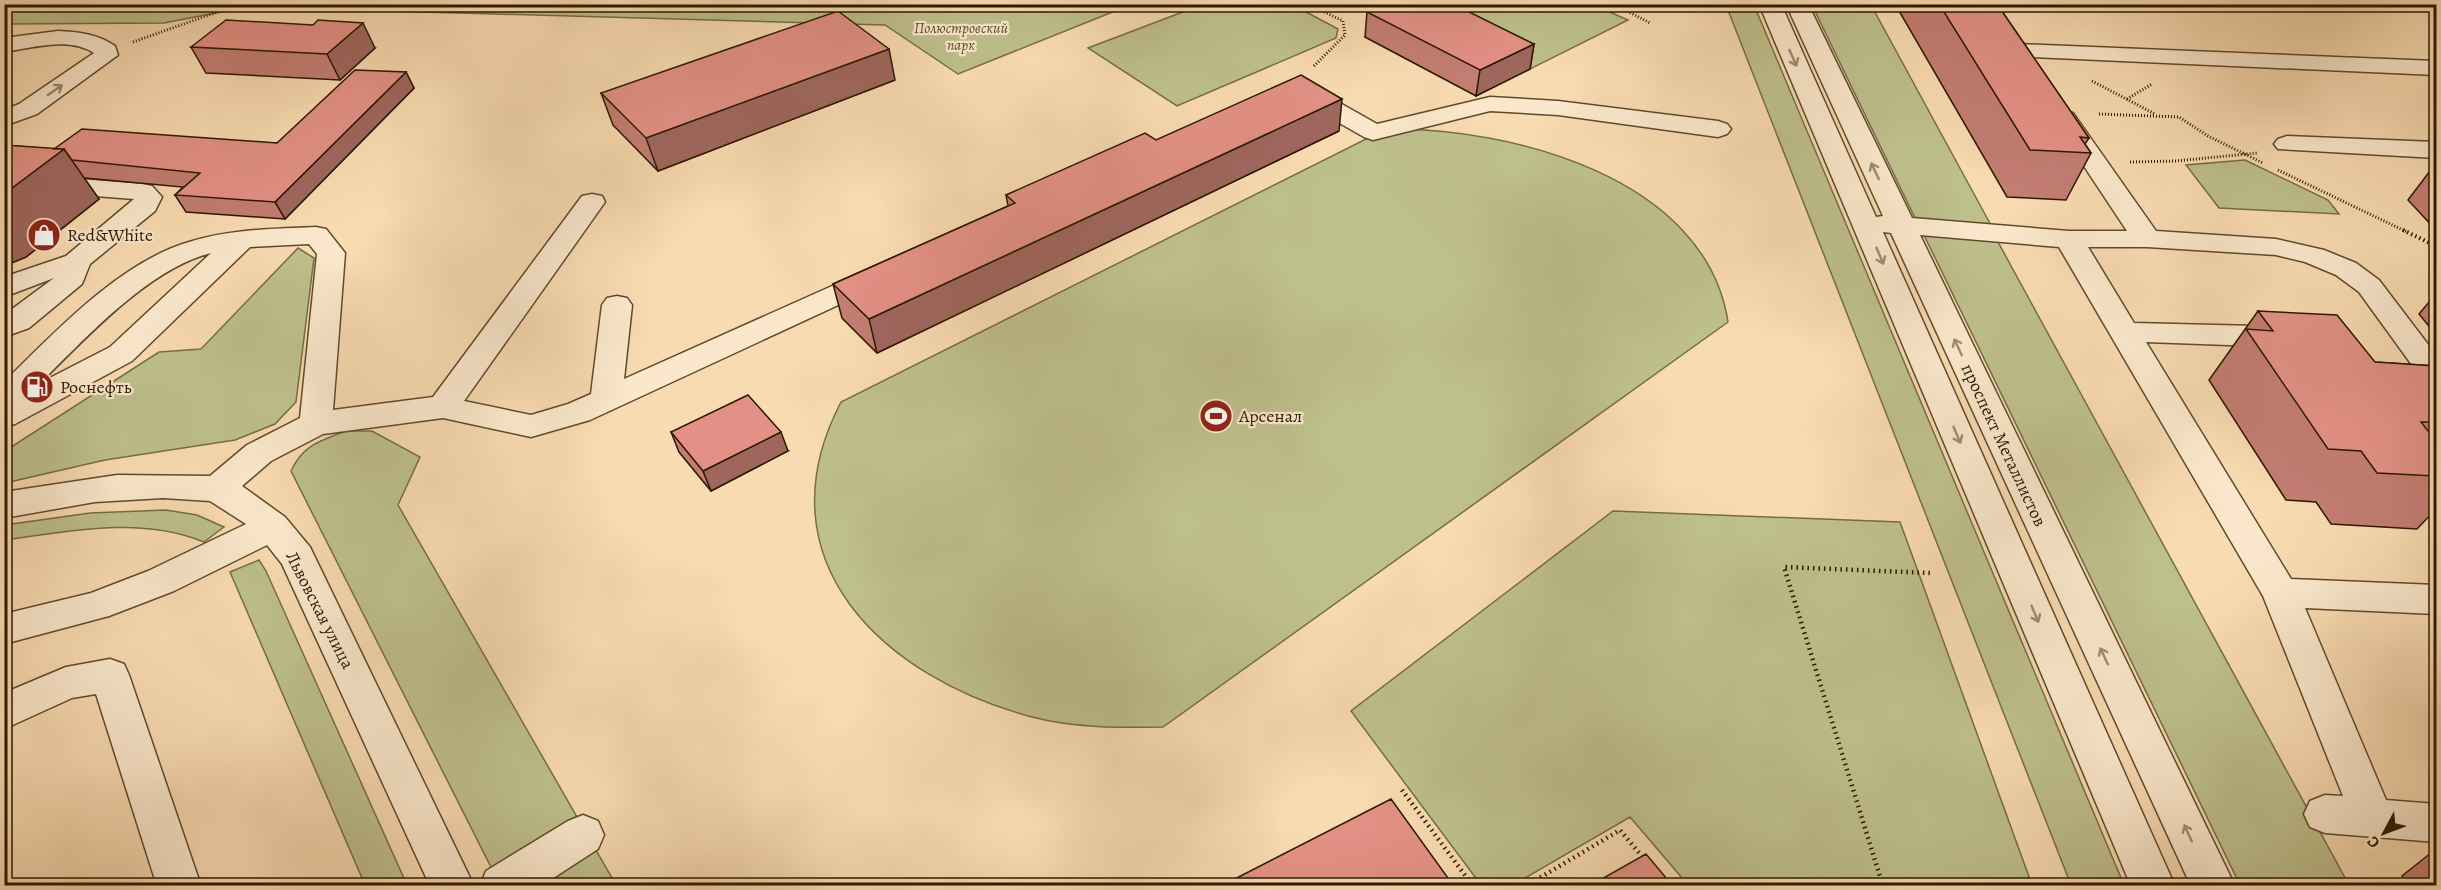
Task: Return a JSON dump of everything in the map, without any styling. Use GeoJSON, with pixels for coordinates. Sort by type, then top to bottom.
{"type":"FeatureCollection","features":[{"type":"Feature","properties":{"kind":"street","name":"проспект Металлистов"},"geometry":{"type":"LineString","coordinates":[[1770,4],[2153,885]]}},
{"type":"Feature","properties":{"kind":"street","name":"проспект Металлистов"},"geometry":{"type":"LineString","coordinates":[[1797,4],[2212,885]]}},
{"type":"Feature","properties":{"kind":"street"},"geometry":{"type":"LineString","coordinates":[[4,45],[55,38],[84,40],[102,46],[107,51],[106,55],[28,109],[4,119]]}},
{"type":"Feature","properties":{"kind":"street"},"geometry":{"type":"LineString","coordinates":[[2021,45],[2436,68]]}},
{"type":"Feature","properties":{"kind":"street"},"geometry":{"type":"LineString","coordinates":[[2021,45],[2048,95],[2147,239]]}},
{"type":"Feature","properties":{"kind":"street"},"geometry":{"type":"LineString","coordinates":[[1283,92],[1373,132],[1490,104],[1558,108],[1719,129]]}},
{"type":"Feature","properties":{"kind":"street"},"geometry":{"type":"LineString","coordinates":[[2287,144],[2436,150]]}},
{"type":"Feature","properties":{"kind":"street"},"geometry":{"type":"LineString","coordinates":[[4,181],[148,194],[149,197],[145,205],[76,262],[32,275],[4,288]]}},
{"type":"Feature","properties":{"kind":"street"},"geometry":{"type":"LineString","coordinates":[[443,407],[592,202]]}},
{"type":"Feature","properties":{"kind":"street"},"geometry":{"type":"LineString","coordinates":[[1865,223],[2069,238],[2147,239],[2276,247],[2314,255],[2346,269],[2369,286],[2436,376]]}},
{"type":"Feature","properties":{"kind":"street"},"geometry":{"type":"LineString","coordinates":[[4,401],[56,349],[147,273],[196,248],[242,239],[316,235],[331,253],[316,424]]}},
{"type":"Feature","properties":{"kind":"street"},"geometry":{"type":"LineString","coordinates":[[2069,238],[2280,593],[2373,818]]}},
{"type":"Feature","properties":{"kind":"street"},"geometry":{"type":"LineString","coordinates":[[4,416],[121,354],[242,239]]}},
{"type":"Feature","properties":{"kind":"street"},"geometry":{"type":"LineString","coordinates":[[4,327],[18,321],[72,278],[76,262]]}},
{"type":"Feature","properties":{"kind":"street"},"geometry":{"type":"LineString","coordinates":[[217,489],[259,453],[316,424],[443,407],[531,426],[606,400],[896,268]]}},
{"type":"Feature","properties":{"kind":"street"},"geometry":{"type":"LineString","coordinates":[[606,400],[617,305]]}},
{"type":"Feature","properties":{"kind":"street"},"geometry":{"type":"LineString","coordinates":[[2124,332],[2256,336],[2283,341],[2312,353]]}},
{"type":"Feature","properties":{"kind":"street"},"geometry":{"type":"LineString","coordinates":[[2406,388],[2436,391]]}},
{"type":"Feature","properties":{"kind":"street","name":"Львовская улица"},"geometry":{"type":"LineString","coordinates":[[4,505],[102,488],[163,485],[217,489],[250,507],[273,526],[297,557],[452,885]]}},
{"type":"Feature","properties":{"kind":"street"},"geometry":{"type":"LineString","coordinates":[[4,630],[96,606],[160,581],[273,526]]}},
{"type":"Feature","properties":{"kind":"street"},"geometry":{"type":"LineString","coordinates":[[2280,593],[2436,599]]}},
{"type":"Feature","properties":{"kind":"street"},"geometry":{"type":"LineString","coordinates":[[4,712],[66,683],[110,675],[179,885]]}},
{"type":"Feature","properties":{"kind":"street"},"geometry":{"type":"LineString","coordinates":[[2325,814],[2436,823]]}},
{"type":"Feature","properties":{"kind":"street"},"geometry":{"type":"LineString","coordinates":[[502,885],[583,835]]}},
{"type":"Feature","properties":{"kind":"path"},"geometry":{"type":"LineString","coordinates":[[107,51],[240,4]]}},
{"type":"Feature","properties":{"kind":"path"},"geometry":{"type":"LineString","coordinates":[[1283,92],[1345,36],[1343,21],[1308,4]]}},
{"type":"Feature","properties":{"kind":"path"},"geometry":{"type":"LineString","coordinates":[[1614,4],[1650,23]]}},
{"type":"Feature","properties":{"kind":"path"},"geometry":{"type":"LineString","coordinates":[[2021,45],[2156,114]]}},
{"type":"Feature","properties":{"kind":"path"},"geometry":{"type":"LineString","coordinates":[[2048,95],[2179,117],[2247,155],[2436,246]]}},
{"type":"Feature","properties":{"kind":"path"},"geometry":{"type":"LineString","coordinates":[[2094,162],[2176,161],[2247,155],[2287,144]]}},
{"type":"Feature","properties":{"kind":"path"},"geometry":{"type":"LineString","coordinates":[[1883,885],[1784,567],[1930,573]]}},
{"type":"Feature","properties":{"kind":"path"},"geometry":{"type":"LineString","coordinates":[[1402,790],[1473,885]]}},
{"type":"Feature","properties":{"kind":"path"},"geometry":{"type":"LineString","coordinates":[[1526,885],[1620,830],[1653,870]]}},
{"type":"Feature","properties":{"kind":"green space","name":"Полюстровский парк"},"geometry":{"type":"Polygon","coordinates":[[[4,5],[1130,5],[958,74],[885,25],[247,7],[164,23],[5,24],[4,5]]]}},
{"type":"Feature","properties":{"kind":"green space"},"geometry":{"type":"Polygon","coordinates":[[[1201,5],[1293,5],[1338,29],[1336,38],[1177,106],[1088,48],[1201,5]]]}},
{"type":"Feature","properties":{"kind":"green space"},"geometry":{"type":"Polygon","coordinates":[[[1439,5],[1594,5],[1628,20],[1476,96],[1365,37],[1439,5]]]}},
{"type":"Feature","properties":{"kind":"green space"},"geometry":{"type":"Polygon","coordinates":[[[1726,5],[1754,5],[2124,885],[2071,885],[1726,5]]]}},
{"type":"Feature","properties":{"kind":"green space"},"geometry":{"type":"Polygon","coordinates":[[[1812,5],[1871,5],[1992,227],[1916,220],[1812,5]]]}},
{"type":"Feature","properties":{"kind":"green space","name":"Арсенал"},"geometry":{"type":"Polygon","coordinates":[[[1386,129],[1435,131],[1489,138],[1543,151],[1595,170],[1643,197],[1683,230],[1712,272],[1728,322],[1163,727],[1081,725],[1032,717],[978,699],[928,674],[885,642],[850,604],[826,561],[815,513],[819,460],[841,402],[1386,129]]]}},
{"type":"Feature","properties":{"kind":"green space"},"geometry":{"type":"Polygon","coordinates":[[[2245,160],[2328,200],[2339,214],[2219,208],[2186,165],[2245,160]]]}},
{"type":"Feature","properties":{"kind":"green space"},"geometry":{"type":"Polygon","coordinates":[[[1924,235],[1998,242],[2349,885],[2240,885],[1924,235]]]}},
{"type":"Feature","properties":{"kind":"green space"},"geometry":{"type":"Polygon","coordinates":[[[298,248],[314,258],[296,402],[275,424],[235,440],[105,460],[5,483],[5,451],[159,352],[201,349],[298,248]]]}},
{"type":"Feature","properties":{"kind":"green space"},"geometry":{"type":"Polygon","coordinates":[[[346,431],[372,431],[420,457],[398,505],[616,885],[500,885],[291,471],[301,455],[313,445],[346,431]]]}},
{"type":"Feature","properties":{"kind":"green space"},"geometry":{"type":"Polygon","coordinates":[[[166,510],[197,515],[224,527],[204,542],[155,529],[130,528],[80,530],[5,540],[5,525],[90,513],[166,510]]]}},
{"type":"Feature","properties":{"kind":"green space"},"geometry":{"type":"Polygon","coordinates":[[[1613,511],[1900,522],[2032,885],[1688,885],[1630,817],[1513,885],[1481,885],[1351,711],[1613,511]]]}},
{"type":"Feature","properties":{"kind":"green space"},"geometry":{"type":"Polygon","coordinates":[[[259,560],[266,571],[407,885],[365,885],[230,572],[259,560]]]}},
{"type":"Feature","properties":{"kind":"building"},"geometry":{"type":"Polygon","coordinates":[[[1384,4],[1453,4],[1534,44],[1480,70],[1367,12],[1384,4]]]}},
{"type":"Feature","properties":{"kind":"building"},"geometry":{"type":"Polygon","coordinates":[[[1939,4],[1997,4],[2089,138],[2080,137],[2091,153],[2030,150],[1939,4]]]}},
{"type":"Feature","properties":{"kind":"building"},"geometry":{"type":"Polygon","coordinates":[[[838,11],[889,49],[646,138],[601,93],[838,11]]]}},
{"type":"Feature","properties":{"kind":"building"},"geometry":{"type":"Polygon","coordinates":[[[226,20],[313,25],[318,20],[363,23],[327,54],[191,47],[226,20]]]}},
{"type":"Feature","properties":{"kind":"building"},"geometry":{"type":"Polygon","coordinates":[[[355,70],[406,72],[275,202],[175,195],[200,173],[72,160],[64,149],[54,149],[82,129],[277,143],[355,70]]]}},
{"type":"Feature","properties":{"kind":"building"},"geometry":{"type":"Polygon","coordinates":[[[1301,75],[1342,99],[869,319],[833,284],[1015,203],[1006,195],[1145,133],[1156,140],[1301,75]]]}},
{"type":"Feature","properties":{"kind":"building"},"geometry":{"type":"Polygon","coordinates":[[[4,145],[64,149],[4,194],[4,145]]]}},
{"type":"Feature","properties":{"kind":"building"},"geometry":{"type":"Polygon","coordinates":[[[2258,311],[2337,315],[2375,362],[2436,366],[2436,422],[2421,422],[2436,441],[2436,476],[2377,473],[2361,451],[2328,449],[2246,329],[2273,331],[2258,311]]]}},
{"type":"Feature","properties":{"kind":"building"},"geometry":{"type":"Polygon","coordinates":[[[748,395],[781,432],[703,471],[671,432],[748,395]]]}},
{"type":"Feature","properties":{"kind":"building"},"geometry":{"type":"Polygon","coordinates":[[[1391,799],[1453,885],[1223,885],[1391,799]]]}},
{"type":"Feature","properties":{"kind":"building"},"geometry":{"type":"Polygon","coordinates":[[[1646,854],[1672,885],[1591,885],[1646,854]]]}},
{"type":"Feature","properties":{"kind":"place","name":"Red&White"},"geometry":{"type":"Point","coordinates":[44,235]}},
{"type":"Feature","properties":{"kind":"place","name":"Роснефть"},"geometry":{"type":"Point","coordinates":[37,387]}},
{"type":"Feature","properties":{"kind":"place","name":"Арсенал"},"geometry":{"type":"Point","coordinates":[1216,416]}}]}
